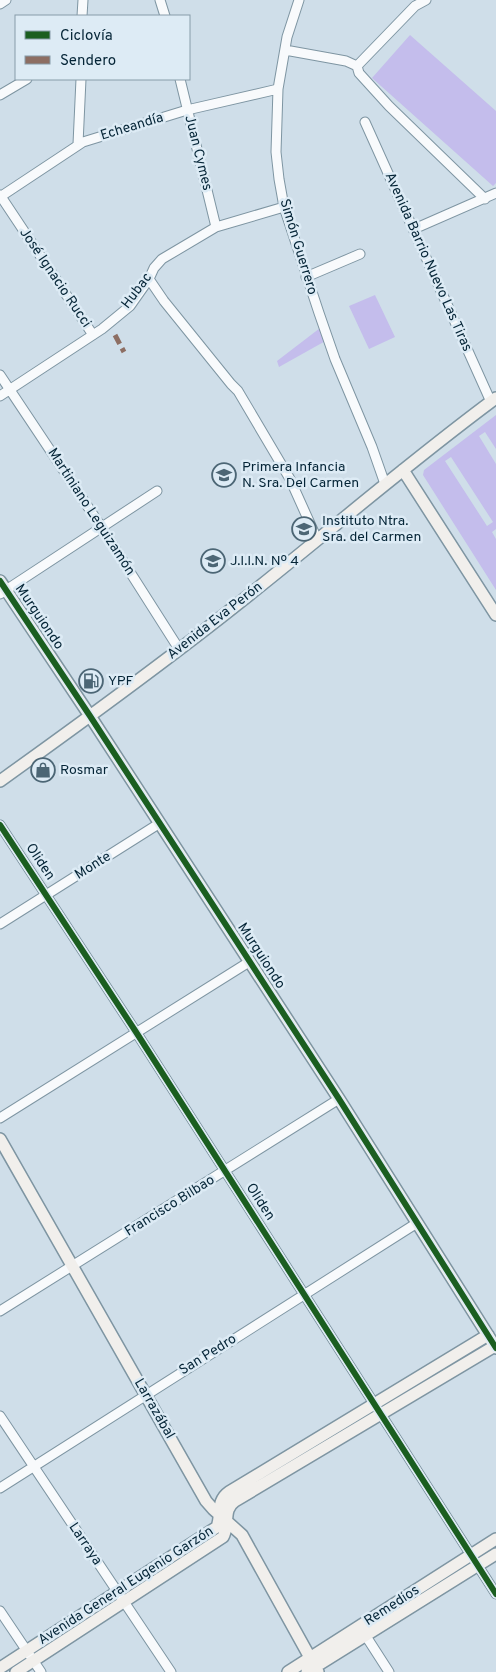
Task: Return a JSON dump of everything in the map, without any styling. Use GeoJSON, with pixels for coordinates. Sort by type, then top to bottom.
{"type":"FeatureCollection","features":[{"type":"Feature","properties":{"kind":"street"},"geometry":{"type":"LineString","coordinates":[[0,4],[6,0]]}},
{"type":"Feature","properties":{"kind":"street"},"geometry":{"type":"LineString","coordinates":[[160,0],[165,15]]}},
{"type":"Feature","properties":{"kind":"street","name":"Simón Guerrero"},"geometry":{"type":"LineString","coordinates":[[299,0],[287,37],[278,89],[276,152],[284,207],[306,277],[385,484]]}},
{"type":"Feature","properties":{"kind":"street"},"geometry":{"type":"LineString","coordinates":[[357,66],[415,6],[426,0]]}},
{"type":"Feature","properties":{"kind":"street"},"geometry":{"type":"LineString","coordinates":[[81,2],[82,15]]}},
{"type":"Feature","properties":{"kind":"street"},"geometry":{"type":"LineString","coordinates":[[285,50],[346,61],[357,66],[359,73],[389,106],[485,199]]}},
{"type":"Feature","properties":{"kind":"street"},"geometry":{"type":"LineString","coordinates":[[0,95],[25,80]]}},
{"type":"Feature","properties":{"kind":"street"},"geometry":{"type":"LineString","coordinates":[[78,144],[81,80]]}},
{"type":"Feature","properties":{"kind":"street","name":"Juan Cymes"},"geometry":{"type":"LineString","coordinates":[[180,80],[216,227]]}},
{"type":"Feature","properties":{"kind":"street","name":"Echeandía"},"geometry":{"type":"LineString","coordinates":[[0,196],[78,144],[187,110],[278,89]]}},
{"type":"Feature","properties":{"kind":"street","name":"Avenida Barrio Nuevo Las Tiras"},"geometry":{"type":"LineString","coordinates":[[366,122],[493,400]]}},
{"type":"Feature","properties":{"kind":"street"},"geometry":{"type":"LineString","coordinates":[[414,229],[496,193]]}},
{"type":"Feature","properties":{"kind":"street","name":"José Ignacio Rucci"},"geometry":{"type":"LineString","coordinates":[[0,196],[92,335]]}},
{"type":"Feature","properties":{"kind":"street","name":"Hubac"},"geometry":{"type":"LineString","coordinates":[[0,396],[102,329],[130,306],[149,279],[154,268],[162,259],[216,227],[284,207]]}},
{"type":"Feature","properties":{"kind":"street"},"geometry":{"type":"LineString","coordinates":[[306,277],[360,254]]}},
{"type":"Feature","properties":{"kind":"street"},"geometry":{"type":"LineString","coordinates":[[149,279],[170,308],[238,391],[290,479],[317,539]]}},
{"type":"Feature","properties":{"kind":"street","name":"Martiniano Leguizamón"},"geometry":{"type":"LineString","coordinates":[[0,375],[102,528],[179,650]]}},
{"type":"Feature","properties":{"kind":"street","name":"Avenida Eva Perón"},"geometry":{"type":"LineString","coordinates":[[0,781],[179,650],[385,484],[493,400]]}},
{"type":"Feature","properties":{"kind":"street"},"geometry":{"type":"LineString","coordinates":[[403,470],[496,615]]}},
{"type":"Feature","properties":{"kind":"street"},"geometry":{"type":"LineString","coordinates":[[2,589],[102,528],[157,491]]}},
{"type":"Feature","properties":{"kind":"street","name":"Murguiondo"},"geometry":{"type":"LineString","coordinates":[[2,589],[90,716],[160,823],[339,1099],[496,1347]]}},
{"type":"Feature","properties":{"kind":"street","name":"Monte"},"geometry":{"type":"LineString","coordinates":[[0,924],[160,823]]}},
{"type":"Feature","properties":{"kind":"street","name":"Oliden"},"geometry":{"type":"LineString","coordinates":[[0,824],[305,1294],[496,1594]]}},
{"type":"Feature","properties":{"kind":"street"},"geometry":{"type":"LineString","coordinates":[[0,1118],[250,962]]}},
{"type":"Feature","properties":{"kind":"street","name":"Francisco Bilbao"},"geometry":{"type":"LineString","coordinates":[[0,1311],[339,1099]]}},
{"type":"Feature","properties":{"kind":"street","name":"Larrazábal"},"geometry":{"type":"LineString","coordinates":[[0,1139],[206,1501],[242,1535],[312,1667]]}},
{"type":"Feature","properties":{"kind":"street","name":"San Pedro"},"geometry":{"type":"LineString","coordinates":[[0,1488],[417,1223]]}},
{"type":"Feature","properties":{"kind":"street","name":"Avenida General Eugenio Garzón"},"geometry":{"type":"LineString","coordinates":[[16,1672],[223,1537],[227,1530],[219,1505],[224,1495],[488,1335]]}},
{"type":"Feature","properties":{"kind":"street","name":"Avenida General Eugenio Garzón"},"geometry":{"type":"LineString","coordinates":[[0,1668],[217,1527],[230,1504],[496,1347]]}},
{"type":"Feature","properties":{"kind":"street","name":"Larraya"},"geometry":{"type":"LineString","coordinates":[[0,1416],[171,1672]]}},
{"type":"Feature","properties":{"kind":"street","name":"Remedios"},"geometry":{"type":"LineString","coordinates":[[288,1672],[312,1667],[362,1630],[496,1539]]}},
{"type":"Feature","properties":{"kind":"street","name":"Remedios"},"geometry":{"type":"LineString","coordinates":[[362,1630],[496,1554]]}},
{"type":"Feature","properties":{"kind":"street"},"geometry":{"type":"LineString","coordinates":[[0,1611],[41,1672]]}},
{"type":"Feature","properties":{"kind":"street"},"geometry":{"type":"LineString","coordinates":[[362,1630],[389,1672]]}},
{"type":"Feature","properties":{"kind":"shaded area"},"geometry":{"type":"Polygon","coordinates":[[[410,35],[496,111],[496,183],[493,186],[372,78],[410,35]]]}},
{"type":"Feature","properties":{"kind":"shaded area"},"geometry":{"type":"Polygon","coordinates":[[[375,295],[395,337],[369,349],[349,306],[375,295]]]}},
{"type":"Feature","properties":{"kind":"shaded area"},"geometry":{"type":"Polygon","coordinates":[[[324,325],[329,339],[279,367],[277,361],[324,325]]]}},
{"type":"Feature","properties":{"kind":"shaded area"},"geometry":{"type":"Polygon","coordinates":[[[496,415],[496,449],[485,432],[479,436],[496,464],[496,529],[492,532],[496,539],[496,590],[423,475],[424,470],[496,415]],[[451,457],[445,461],[487,526],[493,522],[451,457]]]}},
{"type":"Feature","properties":{"kind":"marked path"},"geometry":{"type":"LineString","coordinates":[[115,335],[124,352]]}},
{"type":"Feature","properties":{"kind":"cycle path"},"geometry":{"type":"LineString","coordinates":[[0,581],[339,1099],[496,1348]]}},
{"type":"Feature","properties":{"kind":"cycle path"},"geometry":{"type":"LineString","coordinates":[[0,825],[136,1032],[496,1594]]}},
{"type":"Feature","properties":{"kind":"place","name":"Primera Infancia N. Sra. Del Carmen"},"geometry":{"type":"Point","coordinates":[224,475]}},
{"type":"Feature","properties":{"kind":"place","name":"Instituto Ntra. Sra. del Carmen"},"geometry":{"type":"Point","coordinates":[304,529]}},
{"type":"Feature","properties":{"kind":"place","name":"J.I.I.N. Nº 4"},"geometry":{"type":"Point","coordinates":[213,561]}},
{"type":"Feature","properties":{"kind":"place","name":"YPF"},"geometry":{"type":"Point","coordinates":[91,681]}},
{"type":"Feature","properties":{"kind":"place","name":"Rosmar"},"geometry":{"type":"Point","coordinates":[43,770]}}]}
